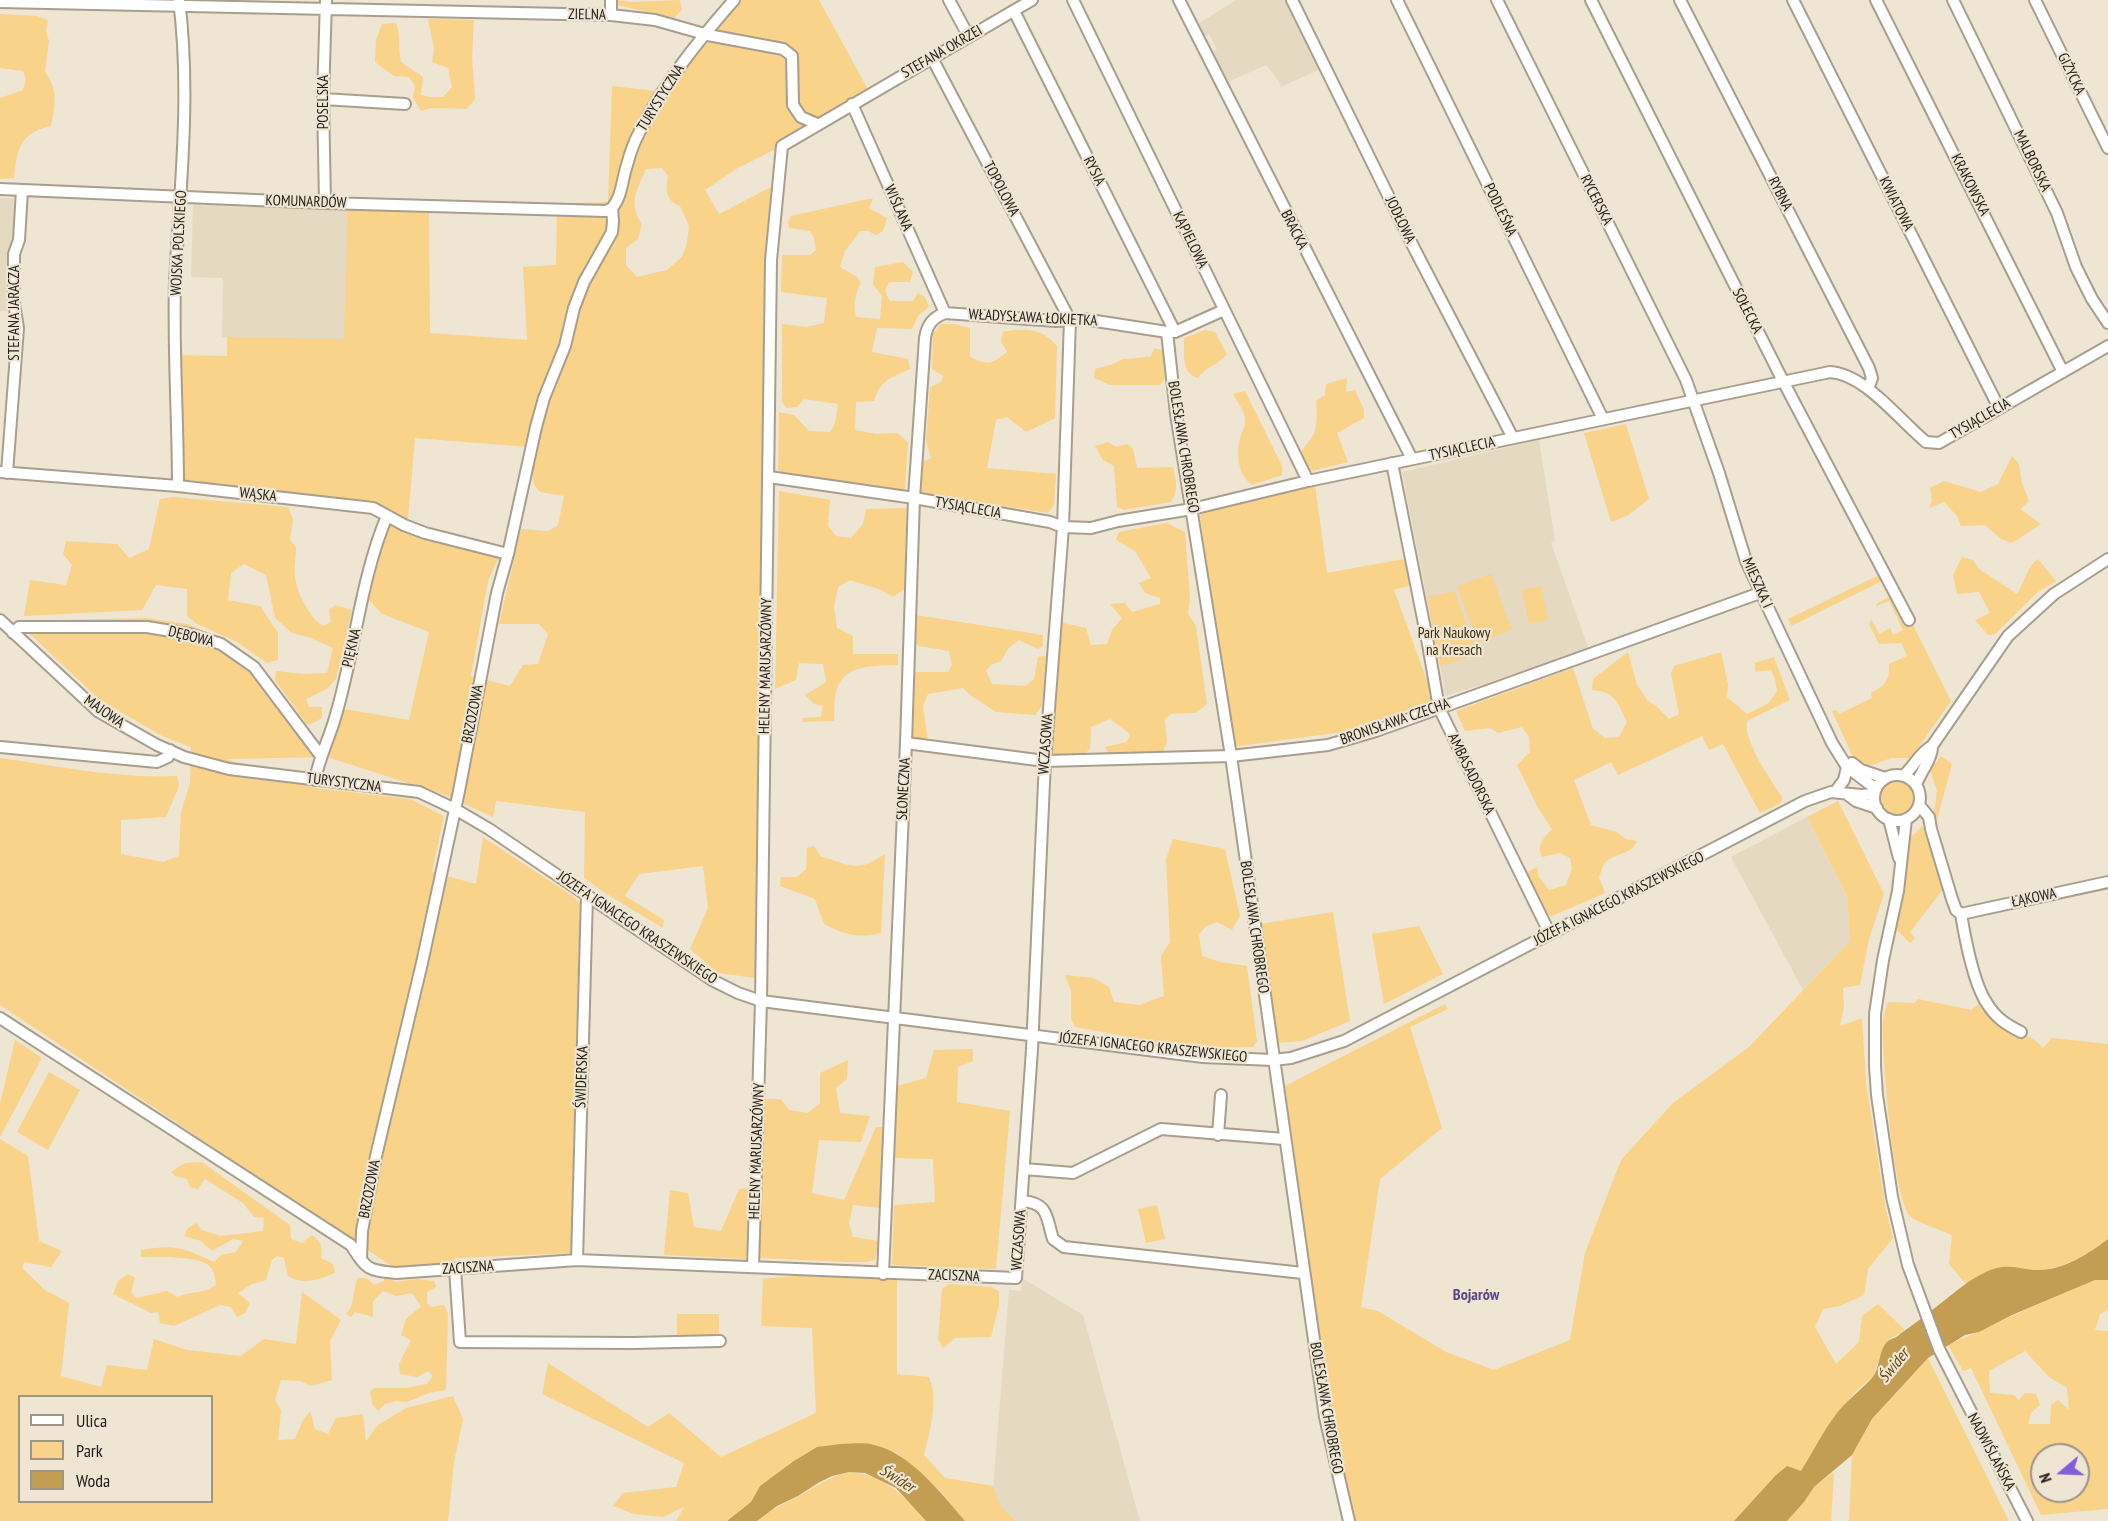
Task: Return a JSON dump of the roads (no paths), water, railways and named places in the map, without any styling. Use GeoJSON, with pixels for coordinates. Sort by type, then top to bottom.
{"type":"FeatureCollection","features":[{"type":"Feature","properties":{"kind":"street"},"geometry":{"type":"LineString","coordinates":[[611,0],[611,15]]}},
{"type":"Feature","properties":{"kind":"street","name":"TURYSTYCZNA"},"geometry":{"type":"LineString","coordinates":[[612,208],[619,198],[629,158],[644,122],[676,72],[705,33],[734,0]]}},
{"type":"Feature","properties":{"kind":"street"},"geometry":{"type":"LineString","coordinates":[[949,0],[969,37]]}},
{"type":"Feature","properties":{"kind":"street","name":"STEFANA OKRZEI"},"geometry":{"type":"LineString","coordinates":[[852,104],[1032,0]]}},
{"type":"Feature","properties":{"kind":"street","name":"KĄPIELOWA"},"geometry":{"type":"LineString","coordinates":[[1073,0],[1308,481]]}},
{"type":"Feature","properties":{"kind":"street","name":"BRACKA"},"geometry":{"type":"LineString","coordinates":[[1179,0],[1412,459]]}},
{"type":"Feature","properties":{"kind":"street","name":"JODŁOWA"},"geometry":{"type":"LineString","coordinates":[[1292,0],[1415,250],[1513,438]]}},
{"type":"Feature","properties":{"kind":"street","name":"PODLEŚNA"},"geometry":{"type":"LineString","coordinates":[[1397,0],[1603,419]]}},
{"type":"Feature","properties":{"kind":"street","name":"RYCERSKA"},"geometry":{"type":"LineString","coordinates":[[1497,0],[1694,400]]}},
{"type":"Feature","properties":{"kind":"street","name":"SOŁECKA"},"geometry":{"type":"LineString","coordinates":[[1591,0],[1783,381],[1909,620]]}},
{"type":"Feature","properties":{"kind":"street","name":"RYBNA"},"geometry":{"type":"LineString","coordinates":[[1680,0],[1869,368],[1872,378],[1868,389]]}},
{"type":"Feature","properties":{"kind":"street","name":"KWIATOWA"},"geometry":{"type":"LineString","coordinates":[[1793,0],[1999,408]]}},
{"type":"Feature","properties":{"kind":"street","name":"KRAKOWSKA"},"geometry":{"type":"LineString","coordinates":[[1876,0],[2063,372]]}},
{"type":"Feature","properties":{"kind":"street","name":"MALBORSKA"},"geometry":{"type":"LineString","coordinates":[[1953,0],[2057,213],[2076,267],[2108,323]]}},
{"type":"Feature","properties":{"kind":"street","name":"GIŻYCKA"},"geometry":{"type":"LineString","coordinates":[[2035,0],[2108,148]]}},
{"type":"Feature","properties":{"kind":"street","name":"ZIELNA"},"geometry":{"type":"LineString","coordinates":[[0,2],[413,6],[645,18],[783,49],[792,56],[794,105],[801,117],[817,124]]}},
{"type":"Feature","properties":{"kind":"street","name":"WOJSKA POLSKIEGO"},"geometry":{"type":"LineString","coordinates":[[178,486],[175,282],[182,196],[186,98],[179,3]]}},
{"type":"Feature","properties":{"kind":"street","name":"POSELSKA"},"geometry":{"type":"LineString","coordinates":[[325,203],[323,99],[326,5]]}},
{"type":"Feature","properties":{"kind":"street","name":"RYSIA"},"geometry":{"type":"LineString","coordinates":[[1014,10],[1171,332]]}},
{"type":"Feature","properties":{"kind":"street","name":"TOPOLOWA"},"geometry":{"type":"LineString","coordinates":[[932,58],[1070,320]]}},
{"type":"Feature","properties":{"kind":"street"},"geometry":{"type":"LineString","coordinates":[[323,99],[405,104]]}},
{"type":"Feature","properties":{"kind":"street","name":"HELENY MARUSARZÓWNY"},"geometry":{"type":"LineString","coordinates":[[753,1267],[761,1001],[770,477],[771,260],[782,146],[852,104]]}},
{"type":"Feature","properties":{"kind":"street","name":"WIŚLANA"},"geometry":{"type":"LineString","coordinates":[[852,104],[945,313]]}},
{"type":"Feature","properties":{"kind":"street","name":"KOMUNARDÓW"},"geometry":{"type":"LineString","coordinates":[[0,189],[325,203],[606,211],[612,208]]}},
{"type":"Feature","properties":{"kind":"street","name":"STEFANA JARACZA"},"geometry":{"type":"LineString","coordinates":[[3,473],[18,328],[14,303],[15,254],[19,240],[22,190]]}},
{"type":"Feature","properties":{"kind":"street","name":"BRZOZOWA"},"geometry":{"type":"LineString","coordinates":[[361,1261],[362,1231],[376,1156],[422,963],[497,593],[536,427],[544,398],[565,346],[574,308],[584,282],[612,232],[612,208]]}},
{"type":"Feature","properties":{"kind":"street"},"geometry":{"type":"LineString","coordinates":[[1171,332],[1224,310]]}},
{"type":"Feature","properties":{"kind":"street","name":"WŁADYSŁAWA ŁOKIETKA"},"geometry":{"type":"LineString","coordinates":[[945,313],[1056,321],[1083,319],[1171,332]]}},
{"type":"Feature","properties":{"kind":"street","name":"SŁONECZNA"},"geometry":{"type":"LineString","coordinates":[[883,1274],[914,498],[925,338],[927,327],[945,313]]}},
{"type":"Feature","properties":{"kind":"street","name":"WCZASOWA"},"geometry":{"type":"LineString","coordinates":[[1016,1278],[1027,1169],[1045,761],[1063,527],[1070,320]]}},
{"type":"Feature","properties":{"kind":"street","name":"BOLESŁAWA CHROBREGO"},"geometry":{"type":"LineString","coordinates":[[1171,332],[1176,414],[1231,756],[1326,1427],[1349,1521]]}},
{"type":"Feature","properties":{"kind":"street","name":"TYSIĄCLECIA"},"geometry":{"type":"LineString","coordinates":[[770,477],[914,498],[1050,522],[1063,527],[1090,528],[1192,509],[1308,481],[1830,372],[1842,373],[1861,382],[1926,442],[1939,443],[2108,346]]}},
{"type":"Feature","properties":{"kind":"street","name":"MIESZKA I"},"geometry":{"type":"LineString","coordinates":[[1694,400],[1746,561],[1760,592],[1832,743],[1844,762],[1875,791]]}},
{"type":"Feature","properties":{"kind":"street","name":"AMBASADORSKA"},"geometry":{"type":"LineString","coordinates":[[1392,463],[1439,708],[1550,934]]}},
{"type":"Feature","properties":{"kind":"street","name":"WĄSKA"},"geometry":{"type":"LineString","coordinates":[[3,473],[178,486],[373,508],[425,533],[508,554]]}},
{"type":"Feature","properties":{"kind":"street","name":"PIĘKNA"},"geometry":{"type":"LineString","coordinates":[[315,780],[335,719],[373,557],[387,516]]}},
{"type":"Feature","properties":{"kind":"street"},"geometry":{"type":"LineString","coordinates":[[1903,776],[1926,749],[1932,746],[2008,636],[2054,594],[2108,559]]}},
{"type":"Feature","properties":{"kind":"street","name":"BRONISŁAWA CZECHA"},"geometry":{"type":"LineString","coordinates":[[906,743],[1045,761],[1231,756],[1328,745],[1376,731],[1760,592]]}},
{"type":"Feature","properties":{"kind":"street","name":"MAJOWA"},"geometry":{"type":"LineString","coordinates":[[0,620],[99,712],[184,757],[229,769]]}},
{"type":"Feature","properties":{"kind":"street","name":"DĘBOWA"},"geometry":{"type":"LineString","coordinates":[[13,633],[19,627],[147,627],[189,634],[221,644],[254,667],[321,756]]}},
{"type":"Feature","properties":{"kind":"street"},"geometry":{"type":"LineString","coordinates":[[1916,785],[1933,753],[1932,746]]}},
{"type":"Feature","properties":{"kind":"street"},"geometry":{"type":"LineString","coordinates":[[0,747],[157,762],[168,757],[170,750]]}},
{"type":"Feature","properties":{"kind":"street"},"geometry":{"type":"LineString","coordinates":[[1834,792],[1844,780],[1844,762],[1885,778]]}},
{"type":"Feature","properties":{"kind":"street","name":"TURYSTYCZNA"},"geometry":{"type":"LineString","coordinates":[[229,769],[419,792],[455,808]]}},
{"type":"Feature","properties":{"kind":"street"},"geometry":{"type":"LineString","coordinates":[[1900,861],[1920,793],[1910,778],[1893,775],[1885,778],[1875,791],[1877,808],[1882,815],[1899,821],[1913,813]]}},
{"type":"Feature","properties":{"kind":"street","name":"JÓZEFA IGNACEGO KRASZEWSKIEGO"},"geometry":{"type":"LineString","coordinates":[[455,808],[712,980],[761,1001],[1203,1057],[1273,1060],[1291,1058],[1344,1041],[1805,801],[1834,792],[1847,794],[1875,791]]}},
{"type":"Feature","properties":{"kind":"street","name":"JÓZEFA IGNACEGO KRASZEWSKIEGO"},"geometry":{"type":"LineString","coordinates":[[1847,794],[1856,801],[1877,808]]}},
{"type":"Feature","properties":{"kind":"street"},"geometry":{"type":"LineString","coordinates":[[1913,813],[1931,829],[1954,907],[1961,914],[1971,960],[1986,1004],[2006,1025],[2020,1032]]}},
{"type":"Feature","properties":{"kind":"street"},"geometry":{"type":"LineString","coordinates":[[1889,819],[1900,861]]}},
{"type":"Feature","properties":{"kind":"street","name":"NADWIŚLAŃSKA"},"geometry":{"type":"LineString","coordinates":[[1900,861],[1898,891],[1882,960],[1877,996],[1875,1066],[1880,1119],[1892,1197],[1908,1265],[1939,1349],[2027,1521]]}},
{"type":"Feature","properties":{"kind":"street","name":"ŁĄKOWA"},"geometry":{"type":"LineString","coordinates":[[1961,914],[2108,882]]}},
{"type":"Feature","properties":{"kind":"street","name":"ŚWIDERSKA"},"geometry":{"type":"LineString","coordinates":[[577,1260],[588,895]]}},
{"type":"Feature","properties":{"kind":"street"},"geometry":{"type":"LineString","coordinates":[[0,1018],[351,1245],[361,1261]]}},
{"type":"Feature","properties":{"kind":"street"},"geometry":{"type":"LineString","coordinates":[[1218,1135],[1221,1095]]}},
{"type":"Feature","properties":{"kind":"street"},"geometry":{"type":"LineString","coordinates":[[1027,1169],[1073,1173],[1161,1129],[1284,1139]]}},
{"type":"Feature","properties":{"kind":"street"},"geometry":{"type":"LineString","coordinates":[[1024,1202],[1036,1203],[1044,1209],[1053,1239],[1064,1247],[1303,1273]]}},
{"type":"Feature","properties":{"kind":"street","name":"BRZOZOWA"},"geometry":{"type":"LineString","coordinates":[[351,1245],[362,1231]]}},
{"type":"Feature","properties":{"kind":"street","name":"ZACISZNA"},"geometry":{"type":"LineString","coordinates":[[361,1261],[366,1267],[396,1273],[577,1260],[1016,1278]]}},
{"type":"Feature","properties":{"kind":"street"},"geometry":{"type":"LineString","coordinates":[[455,1269],[460,1342],[720,1341]]}},
{"type":"Feature","properties":{"kind":"water","name":"Świder"},"geometry":{"type":"Polygon","coordinates":[[[2108,1239],[2108,1280],[2095,1280],[2012,1315],[1979,1332],[1965,1335],[1928,1358],[1872,1419],[1852,1455],[1814,1487],[1787,1521],[1734,1521],[1787,1466],[1801,1471],[1837,1413],[1875,1374],[1882,1349],[1888,1341],[1980,1275],[1997,1268],[2038,1270],[2057,1267],[2084,1255],[2108,1239]]]}},
{"type":"Feature","properties":{"kind":"water","name":"Świder"},"geometry":{"type":"Polygon","coordinates":[[[870,1444],[900,1456],[924,1476],[965,1521],[926,1521],[896,1488],[865,1473],[849,1472],[832,1476],[818,1483],[777,1506],[757,1521],[727,1521],[751,1502],[760,1486],[794,1461],[817,1447],[870,1444]]]}},
{"type":"Feature","properties":{"kind":"district","name":"Bojarów"},"geometry":{"type":"Point","coordinates":[1476,1295]}},
{"type":"Feature","properties":{"kind":"park label","name":"Park Naukowy na Kresach"},"geometry":{"type":"Point","coordinates":[1454,642]}}]}
